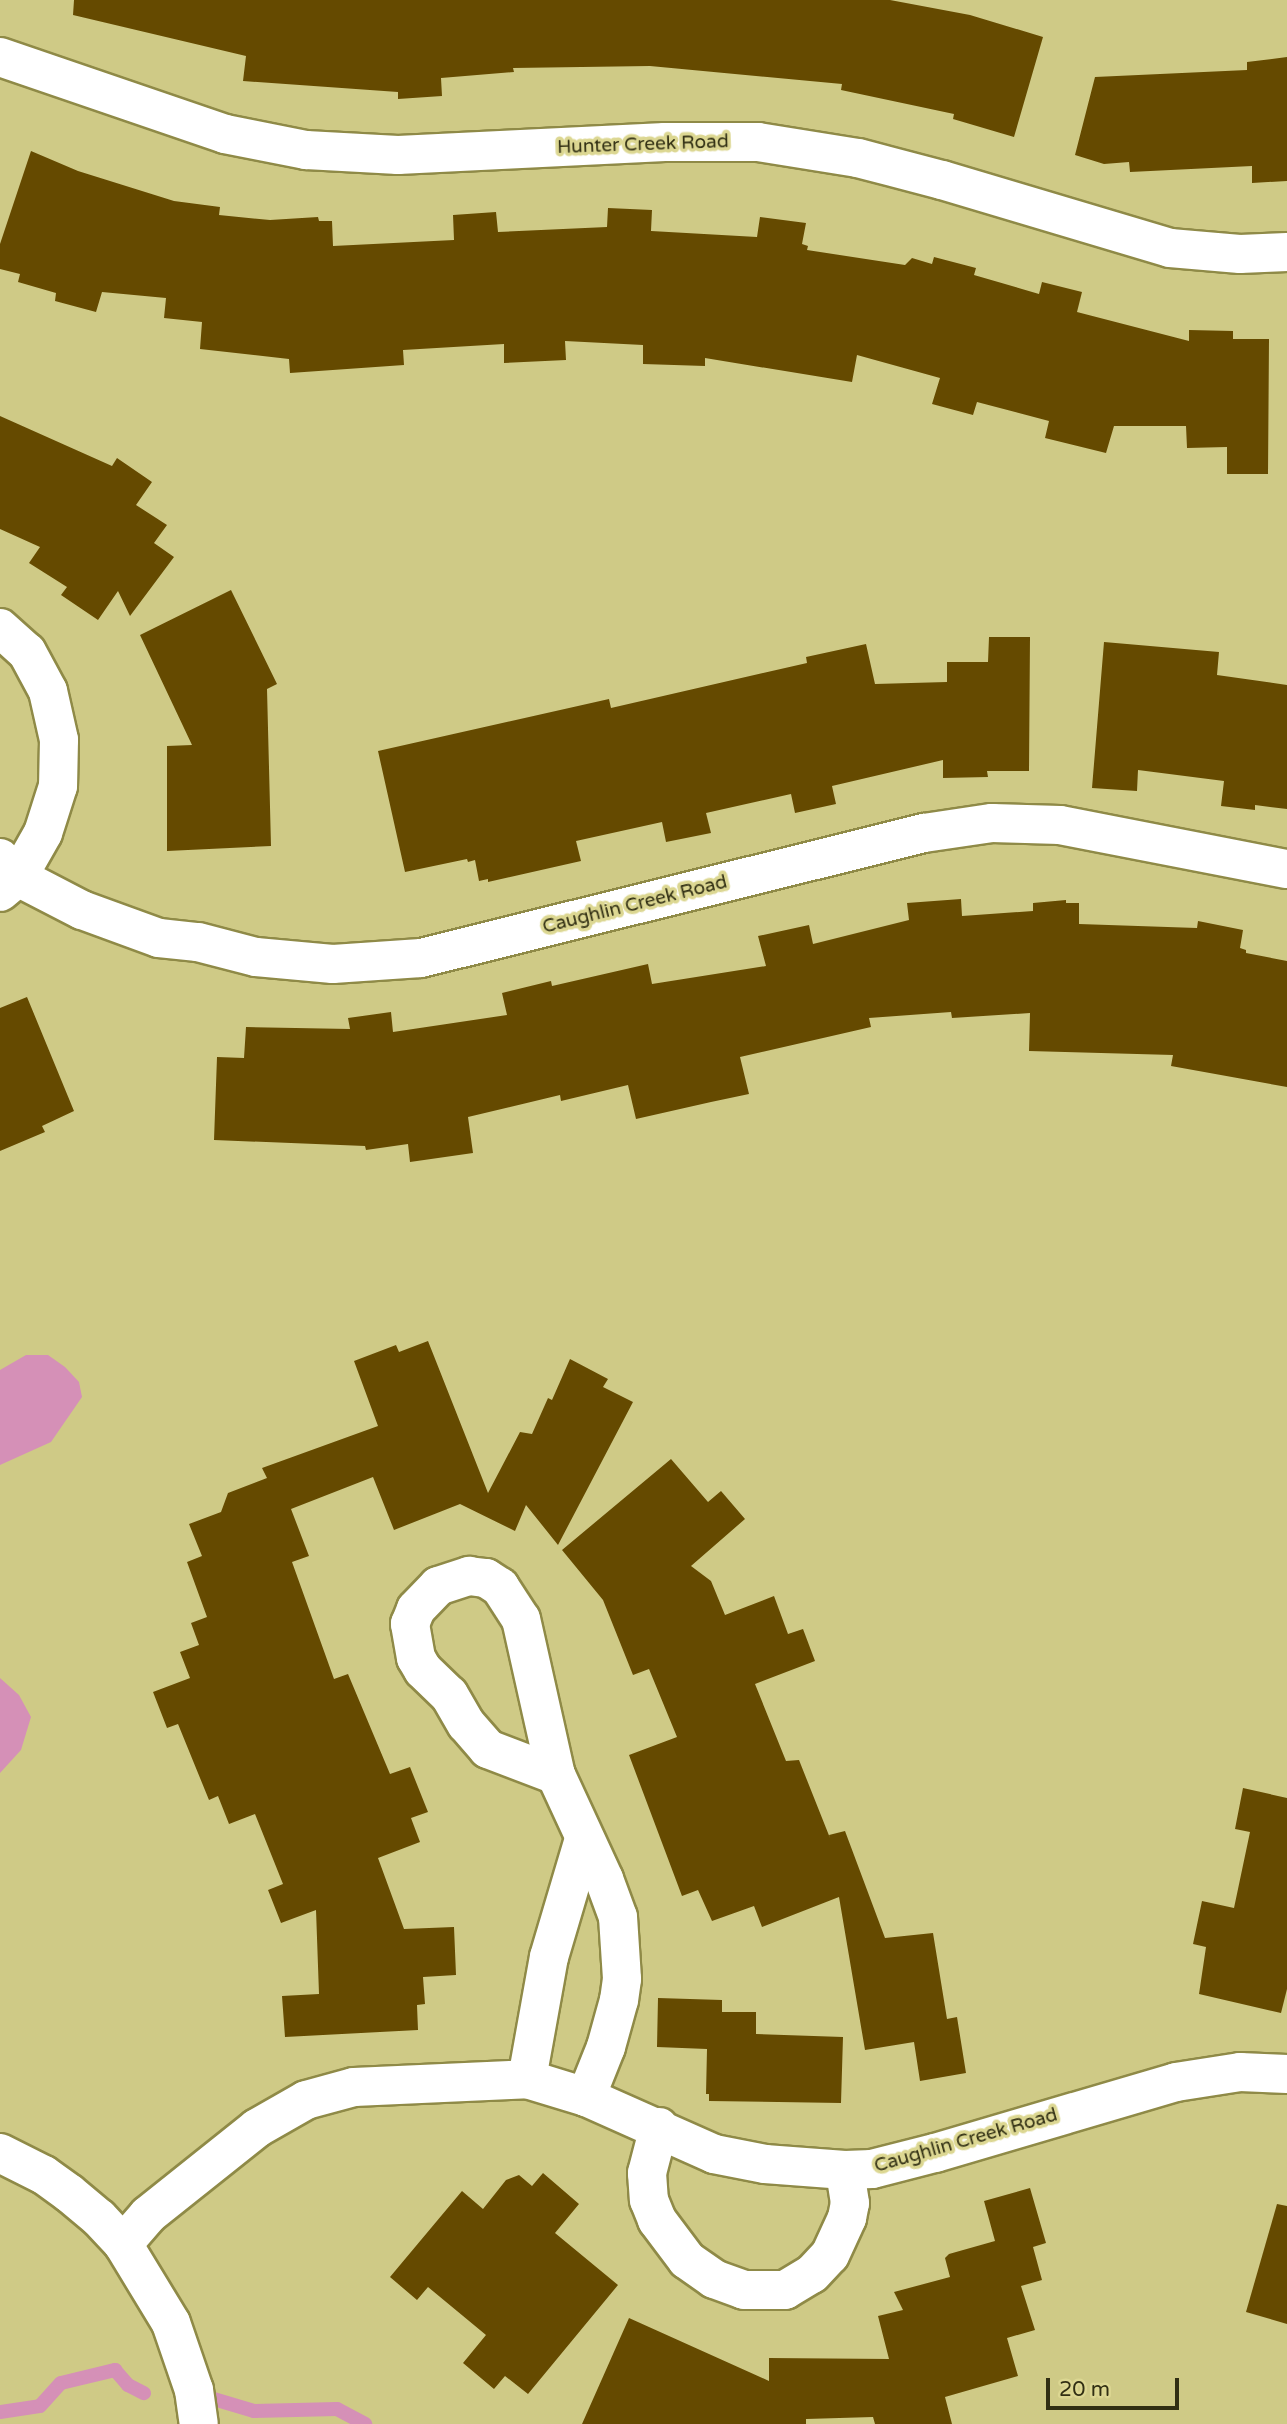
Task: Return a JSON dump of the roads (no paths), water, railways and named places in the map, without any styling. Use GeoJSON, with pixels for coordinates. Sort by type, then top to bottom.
{"type":"FeatureCollection","features":[{"type":"Feature","properties":{"kind":"street","name":"Hunter Creek Road"},"geometry":{"type":"LineString","coordinates":[[0,57],[225,134],[306,150],[398,155],[665,142],[758,142],[858,158],[894,167],[1170,248],[1240,254],[1287,252]]}},
{"type":"Feature","properties":{"kind":"street"},"geometry":{"type":"LineString","coordinates":[[0,628],[27,652],[48,691],[59,740],[54,797],[43,833],[6,876]]}},
{"type":"Feature","properties":{"kind":"street","name":"Caughlin Creek Road"},"geometry":{"type":"LineString","coordinates":[[6,876],[82,910],[159,938],[198,942],[256,957],[333,964],[421,958],[924,832],[992,823],[1060,825],[1287,869]]}},
{"type":"Feature","properties":{"kind":"street"},"geometry":{"type":"LineString","coordinates":[[556,1776],[488,1749],[466,1724],[449,1695],[419,1664],[410,1638],[410,1624],[416,1609],[438,1586],[469,1576],[486,1578],[500,1587],[521,1619],[556,1776],[618,1917],[622,1979],[606,2047],[586,2097]]}},
{"type":"Feature","properties":{"kind":"street"},"geometry":{"type":"LineString","coordinates":[[527,2079],[549,1957],[584,1839]]}},
{"type":"Feature","properties":{"kind":"street","name":"Caughlin Creek Road"},"geometry":{"type":"LineString","coordinates":[[122,2244],[148,2215],[257,2128],[306,2100],[354,2087],[527,2079],[586,2097],[659,2127],[694,2147],[738,2160],[845,2170],[872,2169],[935,2153],[1176,2082],[1240,2072],[1287,2074]]}},
{"type":"Feature","properties":{"kind":"street"},"geometry":{"type":"LineString","coordinates":[[659,2127],[647,2174],[649,2200],[657,2220],[687,2260],[714,2279],[744,2290],[785,2290],[812,2274],[830,2255],[847,2218],[850,2203],[845,2170]]}},
{"type":"Feature","properties":{"kind":"street"},"geometry":{"type":"LineString","coordinates":[[0,2153],[44,2175],[69,2193],[99,2218],[122,2244],[171,2323],[188,2367],[200,2424]]}},
{"type":"Feature","properties":{"kind":"waterway"},"geometry":{"type":"LineString","coordinates":[[0,2412],[40,2406],[61,2383],[115,2370],[128,2385],[144,2393]]}},
{"type":"Feature","properties":{"kind":"waterway"},"geometry":{"type":"LineString","coordinates":[[207,2397],[254,2411],[337,2409],[365,2424]]}}]}
